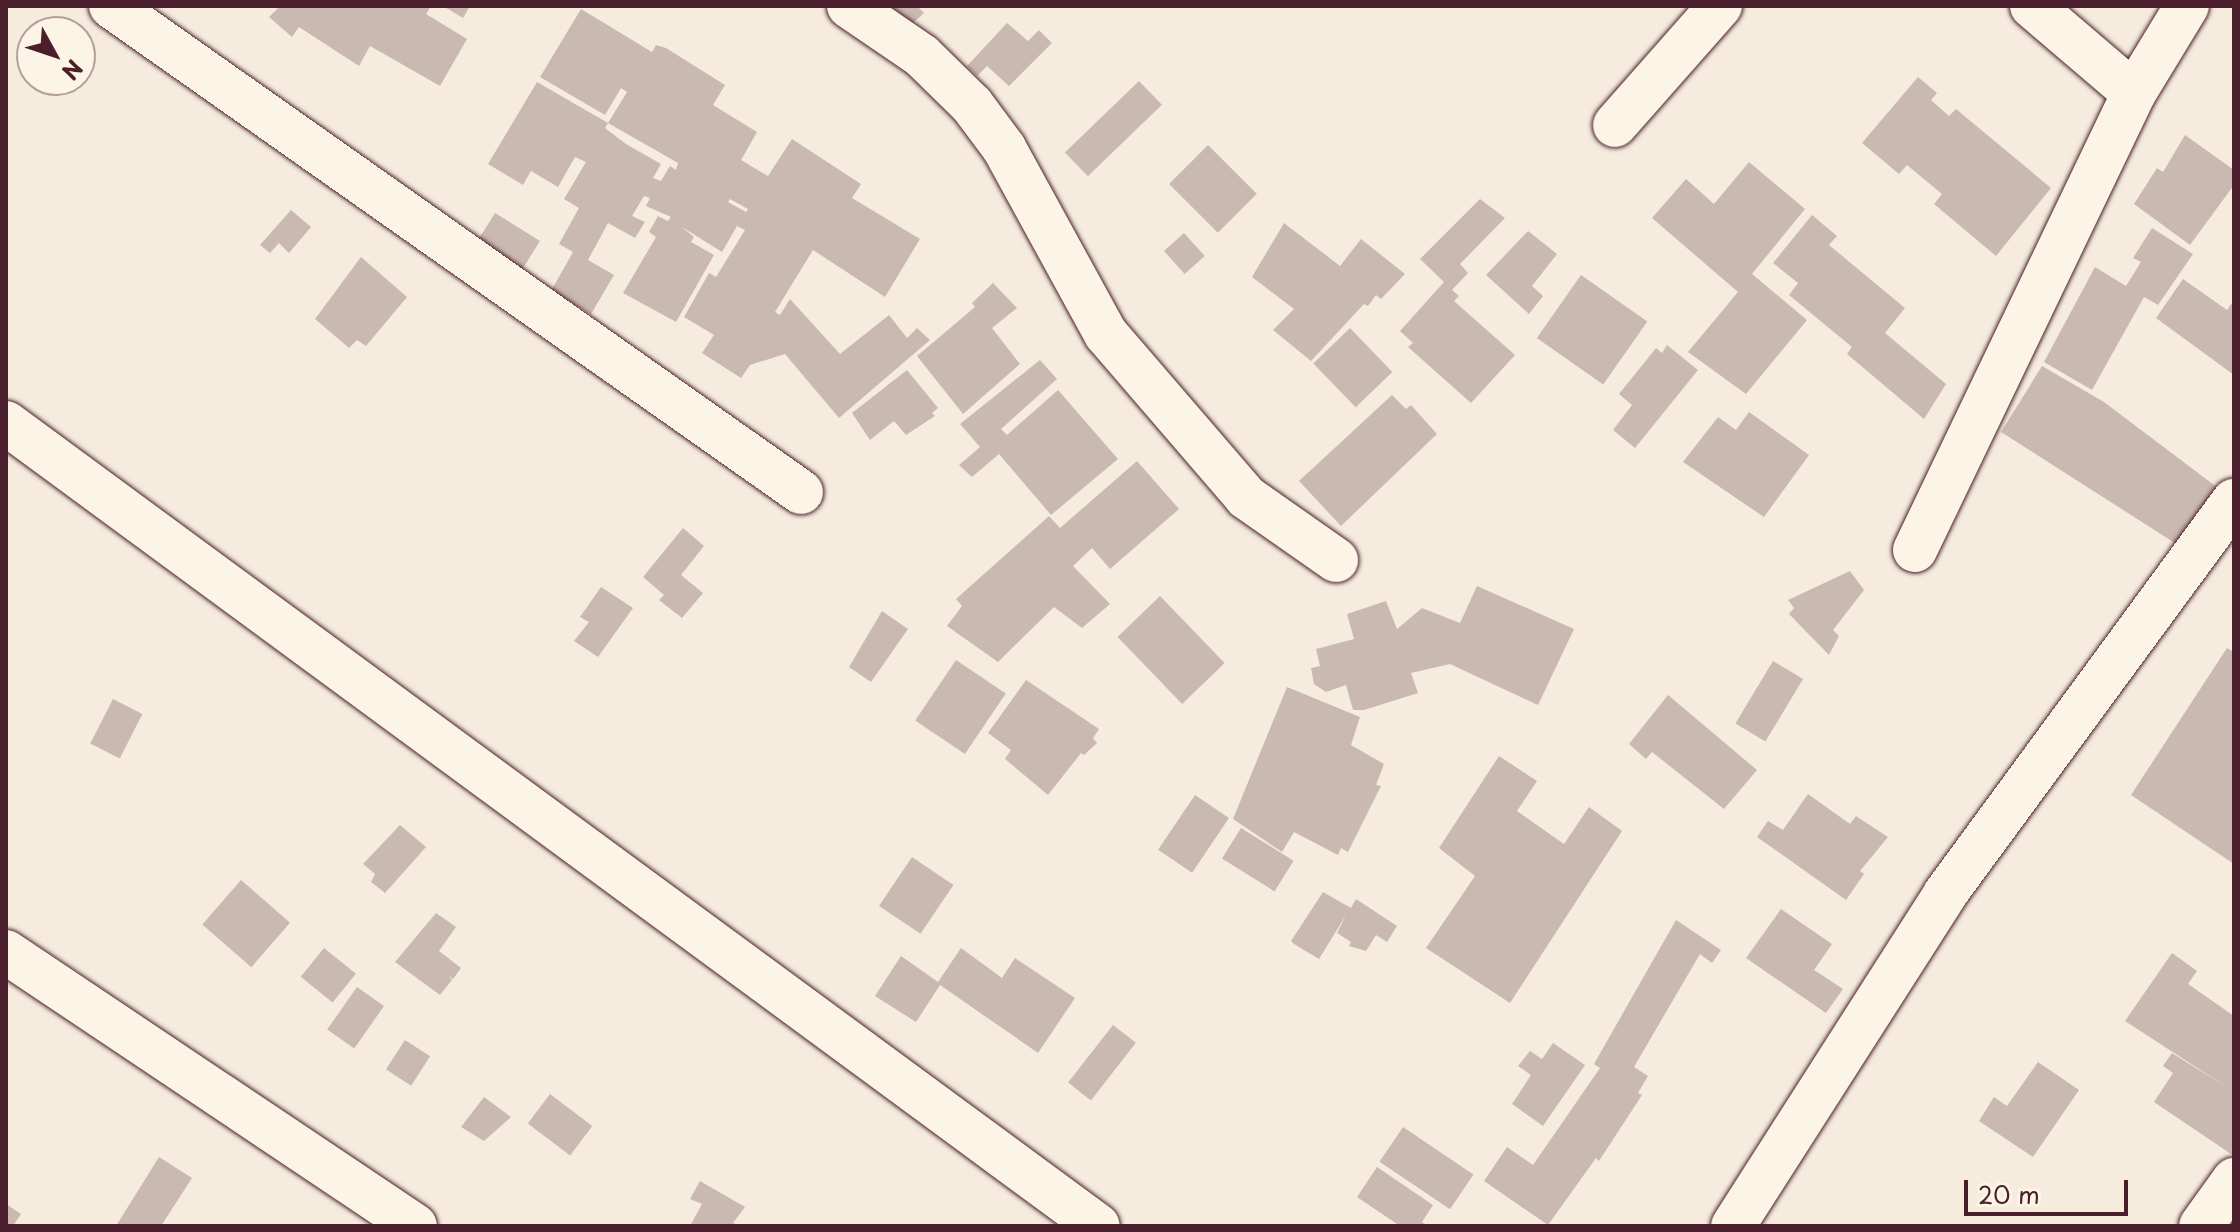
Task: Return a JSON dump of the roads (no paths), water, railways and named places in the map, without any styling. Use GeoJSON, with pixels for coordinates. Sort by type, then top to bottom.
{"type":"FeatureCollection","features":[{"type":"Feature","properties":{"kind":"street"},"geometry":{"type":"LineString","coordinates":[[111,6],[801,492]]}},
{"type":"Feature","properties":{"kind":"street"},"geometry":{"type":"LineString","coordinates":[[849,6],[922,56],[972,105],[1004,148],[1106,334],[1246,497],[1336,560]]}},
{"type":"Feature","properties":{"kind":"street"},"geometry":{"type":"LineString","coordinates":[[1615,125],[1720,6]]}},
{"type":"Feature","properties":{"kind":"street"},"geometry":{"type":"LineString","coordinates":[[2032,6],[2134,93]]}},
{"type":"Feature","properties":{"kind":"street"},"geometry":{"type":"LineString","coordinates":[[1915,550],[2134,93],[2187,6]]}},
{"type":"Feature","properties":{"kind":"street"},"geometry":{"type":"LineString","coordinates":[[6,423],[1098,1226]]}},
{"type":"Feature","properties":{"kind":"street"},"geometry":{"type":"LineString","coordinates":[[1733,1226],[1945,894],[2234,501]]}},
{"type":"Feature","properties":{"kind":"street"},"geometry":{"type":"LineString","coordinates":[[6,952],[415,1226]]}},
{"type":"Feature","properties":{"kind":"street"},"geometry":{"type":"LineString","coordinates":[[2201,1226],[2234,1180]]}}]}
